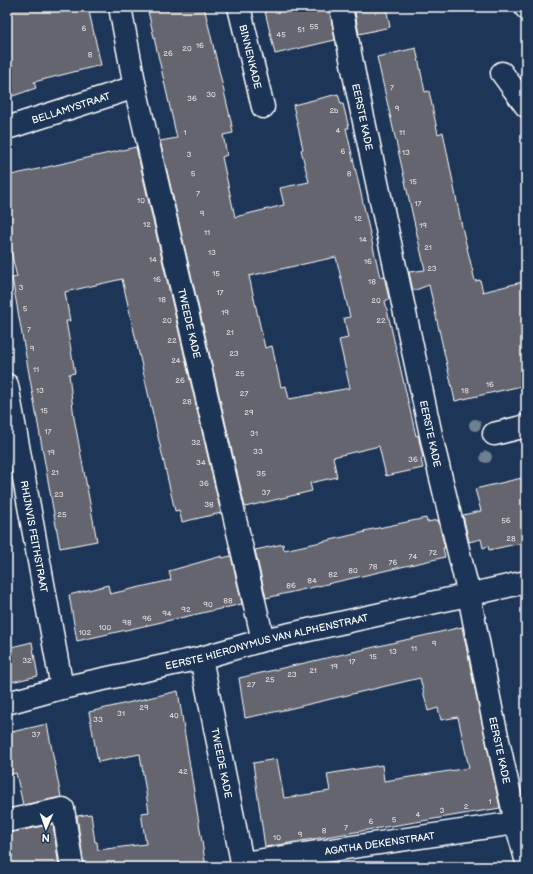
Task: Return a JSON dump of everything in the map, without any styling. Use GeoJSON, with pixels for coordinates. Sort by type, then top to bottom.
{"type":"FeatureCollection","features":[{"type":"Feature","properties":{"kind":"street","name":"TWEEDE KADE"},"geometry":{"type":"LineString","coordinates":[[120,7],[135,87],[263,640]]}},
{"type":"Feature","properties":{"kind":"street","name":"BINNENKADE"},"geometry":{"type":"LineString","coordinates":[[239,7],[263,107]]}},
{"type":"Feature","properties":{"kind":"street","name":"EERSTE KADE"},"geometry":{"type":"LineString","coordinates":[[341,7],[434,449],[469,595],[492,713],[516,823],[526,859]]}},
{"type":"Feature","properties":{"kind":"street"},"geometry":{"type":"LineString","coordinates":[[502,73],[526,106]]}},
{"type":"Feature","properties":{"kind":"street","name":"BELLAMYSTRAAT"},"geometry":{"type":"LineString","coordinates":[[7,128],[135,87]]}},
{"type":"Feature","properties":{"kind":"street","name":"RHIJNVIS FEITHSTRAAT"},"geometry":{"type":"LineString","coordinates":[[7,386],[62,688]]}},
{"type":"Feature","properties":{"kind":"street"},"geometry":{"type":"LineString","coordinates":[[494,434],[526,426]]}},
{"type":"Feature","properties":{"kind":"street","name":"EERSTE HIERONYMUS VAN ALPHENSTRAAT"},"geometry":{"type":"LineString","coordinates":[[7,703],[62,688],[201,658],[263,640],[526,582]]}},
{"type":"Feature","properties":{"kind":"street","name":"TWEEDE KADE"},"geometry":{"type":"LineString","coordinates":[[201,658],[243,865]]}},
{"type":"Feature","properties":{"kind":"street"},"geometry":{"type":"LineString","coordinates":[[7,821],[63,809],[72,867]]}},
{"type":"Feature","properties":{"kind":"street","name":"AGATHA DEKENSTRAAT"},"geometry":{"type":"LineString","coordinates":[[243,865],[516,823]]}},
{"type":"Feature","properties":{"kind":"building"},"geometry":{"type":"Polygon","coordinates":[[[7,7],[88,7],[101,65],[34,82],[36,88],[7,98],[7,7]]]}},
{"type":"Feature","properties":{"kind":"building"},"geometry":{"type":"Polygon","coordinates":[[[147,7],[204,7],[233,133],[223,135],[227,155],[222,157],[235,217],[284,205],[280,188],[309,182],[301,150],[303,149],[293,105],[338,94],[341,104],[343,104],[349,128],[346,128],[380,277],[384,276],[389,299],[385,301],[416,436],[418,435],[423,458],[421,459],[423,468],[386,476],[379,446],[333,457],[337,477],[310,483],[312,491],[245,507],[160,141],[177,138],[147,7]],[[336,257],[249,276],[265,348],[272,346],[281,387],[286,386],[289,399],[350,388],[339,340],[348,338],[344,318],[350,317],[336,257]]]}},
{"type":"Feature","properties":{"kind":"building"},"geometry":{"type":"Polygon","coordinates":[[[264,7],[329,7],[335,40],[275,54],[264,7]]]}},
{"type":"Feature","properties":{"kind":"building"},"geometry":{"type":"Polygon","coordinates":[[[354,7],[386,7],[390,27],[359,34],[354,7]]]}},
{"type":"Feature","properties":{"kind":"building"},"geometry":{"type":"Polygon","coordinates":[[[416,48],[425,92],[429,91],[438,134],[443,132],[462,227],[475,281],[480,280],[483,292],[522,282],[526,295],[526,385],[455,401],[429,285],[413,291],[409,272],[425,270],[377,57],[416,48]]]}},
{"type":"Feature","properties":{"kind":"building"},"geometry":{"type":"Polygon","coordinates":[[[136,147],[221,513],[182,522],[179,510],[175,511],[122,279],[65,292],[70,321],[66,321],[75,373],[69,374],[74,418],[97,541],[60,548],[12,278],[17,277],[7,235],[7,176],[136,147]]]}},
{"type":"Feature","properties":{"kind":"building"},"geometry":{"type":"Polygon","coordinates":[[[526,477],[526,542],[489,550],[488,546],[483,548],[481,539],[469,542],[463,515],[481,511],[475,489],[526,477]]]}},
{"type":"Feature","properties":{"kind":"building"},"geometry":{"type":"Polygon","coordinates":[[[426,518],[427,522],[438,520],[445,548],[443,548],[445,557],[266,598],[255,550],[283,544],[284,550],[426,518]]]}},
{"type":"Feature","properties":{"kind":"building"},"geometry":{"type":"Polygon","coordinates":[[[222,556],[222,558],[231,556],[242,604],[77,641],[69,595],[108,585],[110,594],[171,580],[169,571],[222,556]]]}},
{"type":"Feature","properties":{"kind":"building"},"geometry":{"type":"Polygon","coordinates":[[[462,627],[500,808],[265,847],[253,763],[277,759],[284,798],[330,791],[327,774],[382,765],[384,781],[469,768],[458,717],[441,720],[438,708],[428,711],[420,678],[245,718],[239,678],[462,627]]]}},
{"type":"Feature","properties":{"kind":"building"},"geometry":{"type":"Polygon","coordinates":[[[32,642],[38,676],[7,683],[7,648],[32,642]]]}},
{"type":"Feature","properties":{"kind":"building"},"geometry":{"type":"Polygon","coordinates":[[[178,691],[206,867],[84,867],[77,816],[91,814],[95,842],[97,842],[98,850],[146,844],[141,813],[149,812],[140,754],[98,762],[89,712],[178,691]]]}},
{"type":"Feature","properties":{"kind":"building"},"geometry":{"type":"Polygon","coordinates":[[[47,724],[61,797],[23,805],[16,773],[7,775],[7,733],[47,724]]]}},
{"type":"Feature","properties":{"kind":"building"},"geometry":{"type":"Polygon","coordinates":[[[53,824],[59,867],[7,867],[7,833],[53,824]]]}}]}
